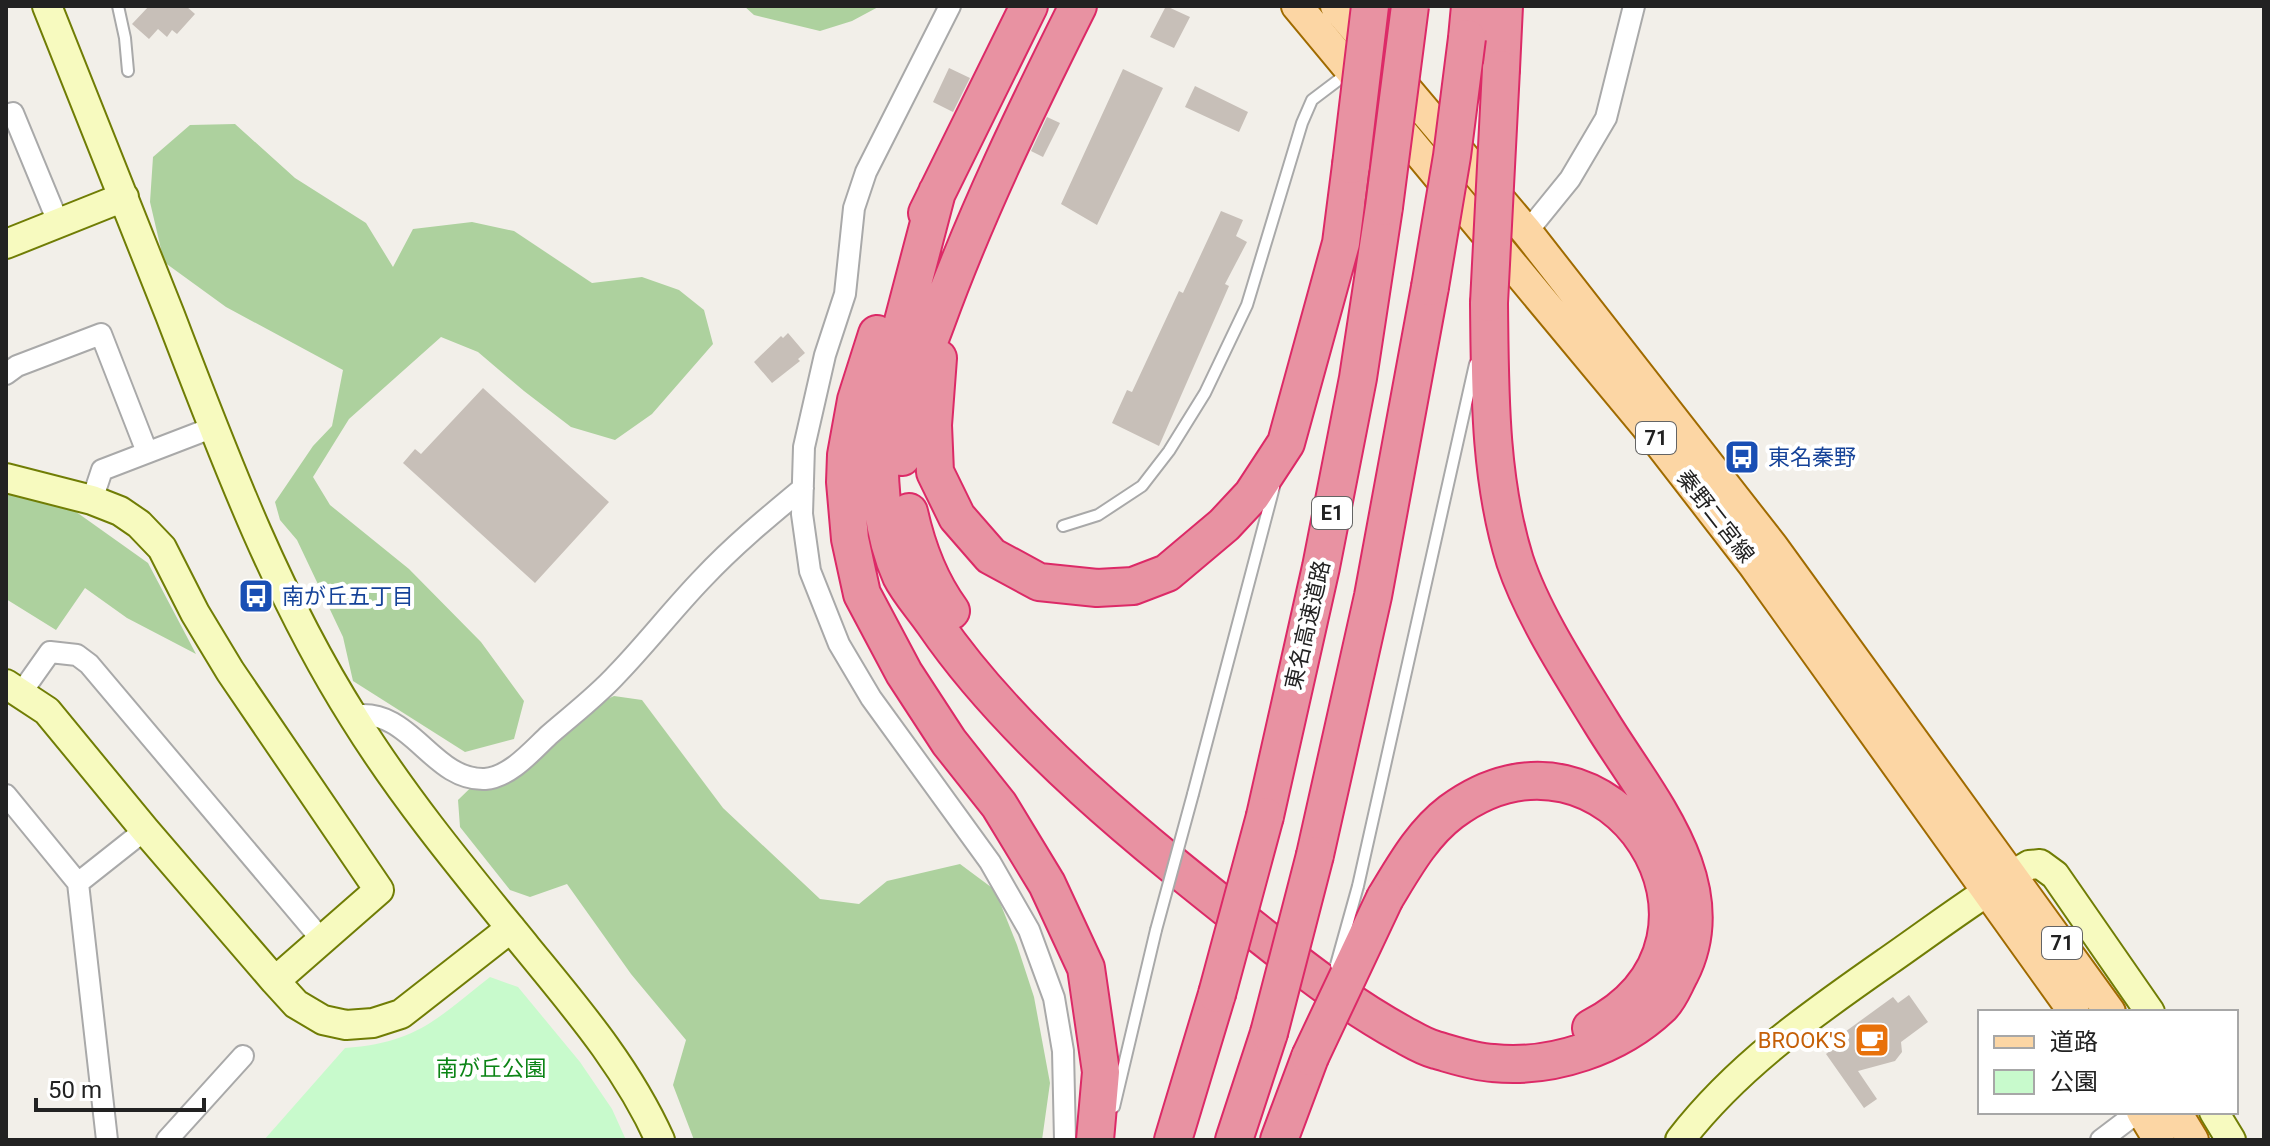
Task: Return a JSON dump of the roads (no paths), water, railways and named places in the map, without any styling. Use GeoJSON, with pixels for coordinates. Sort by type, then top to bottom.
{"type":"FeatureCollection","features":[{"type":"Feature","properties":{"kind":"highway"},"geometry":{"type":"LineString","coordinates":[[1078,6],[969,235],[914,384],[901,436],[906,503],[916,543],[937,593],[977,647],[1037,716],[1208,863],[1361,985],[1436,1026],[1493,1042],[1524,1044],[1558,1040],[1610,1018],[1648,979],[1662,954],[1668,927],[1668,902],[1661,872],[1646,842],[1631,820],[1611,804],[1564,784],[1538,781],[1511,783],[1486,790],[1449,813],[1412,854],[1371,892],[1310,1057],[1279,1140]]}},
{"type":"Feature","properties":{"kind":"highway"},"geometry":{"type":"LineString","coordinates":[[941,309],[933,425],[935,472],[957,517],[991,556],[1039,582],[1097,588],[1133,586],[1167,573],[1224,525],[1252,495],[1286,443],[1341,243],[1370,6]]}},
{"type":"Feature","properties":{"kind":"highway","name":"東名高速道路"},"geometry":{"type":"LineString","coordinates":[[1173,1140],[1217,994],[1265,816],[1321,567],[1356,392],[1410,6]]}},
{"type":"Feature","properties":{"kind":"highway"},"geometry":{"type":"LineString","coordinates":[[937,192],[886,386],[881,414],[879,462],[884,518],[902,576],[956,655],[1022,728],[1192,881],[1327,987],[1376,1020],[1430,1049],[1491,1063],[1540,1063],[1587,1051],[1632,1031],[1666,1002],[1692,951],[1696,912],[1689,876],[1669,831],[1551,638],[1516,565],[1502,513],[1490,402],[1489,303],[1504,6]]}},
{"type":"Feature","properties":{"kind":"highway"},"geometry":{"type":"LineString","coordinates":[[1027,9],[937,192],[888,306],[856,400],[846,455],[845,482],[850,539],[862,594],[904,673],[949,742],[999,805],[1047,884],[1086,968],[1101,1072],[1102,1132]]}},
{"type":"Feature","properties":{"kind":"highway","name":"E1"},"geometry":{"type":"LineString","coordinates":[[1234,1140],[1269,1033],[1315,855],[1373,596],[1452,156],[1468,22]]}},
{"type":"Feature","properties":{"kind":"main road","name":"秦野二宮線"},"geometry":{"type":"LineString","coordinates":[[1297,6],[1647,427],[2000,883],[2108,1010]]}},
{"type":"Feature","properties":{"kind":"main road","name":"秦野二宮線"},"geometry":{"type":"LineString","coordinates":[[1336,6],[1527,232],[1773,547],[2000,883],[2073,1010]]}},
{"type":"Feature","properties":{"kind":"main road"},"geometry":{"type":"LineString","coordinates":[[2141,1114],[2159,1140]]}},
{"type":"Feature","properties":{"kind":"main road"},"geometry":{"type":"LineString","coordinates":[[2177,1114],[2193,1140]]}},
{"type":"Feature","properties":{"kind":"street"},"geometry":{"type":"LineString","coordinates":[[47,6],[214,427],[267,554],[314,649],[353,716],[427,824],[604,1043],[643,1102],[660,1140]]}},
{"type":"Feature","properties":{"kind":"street"},"geometry":{"type":"LineString","coordinates":[[950,6],[866,172],[854,208],[845,294],[825,355],[804,447],[802,514],[810,571],[839,644],[877,708],[990,862],[1029,930],[1054,998],[1063,1051],[1065,1140]]}},
{"type":"Feature","properties":{"kind":"street"},"geometry":{"type":"LineString","coordinates":[[1527,232],[1570,179],[1606,118],[1634,6]]}},
{"type":"Feature","properties":{"kind":"street"},"geometry":{"type":"LineString","coordinates":[[6,115],[13,113],[58,222]]}},
{"type":"Feature","properties":{"kind":"street"},"geometry":{"type":"LineString","coordinates":[[6,244],[124,197]]}},
{"type":"Feature","properties":{"kind":"street"},"geometry":{"type":"LineString","coordinates":[[6,374],[17,366],[101,334],[147,452]]}},
{"type":"Feature","properties":{"kind":"street"},"geometry":{"type":"LineString","coordinates":[[92,500],[102,470],[214,427]]}},
{"type":"Feature","properties":{"kind":"street"},"geometry":{"type":"LineString","coordinates":[[6,478],[92,500],[120,511],[139,524],[162,548],[195,613],[230,671],[379,890],[275,981]]}},
{"type":"Feature","properties":{"kind":"street"},"geometry":{"type":"LineString","coordinates":[[353,716],[367,713],[391,720],[453,771],[481,779],[499,777],[525,758],[616,676],[732,548],[803,488]]}},
{"type":"Feature","properties":{"kind":"street"},"geometry":{"type":"LineString","coordinates":[[322,940],[89,664],[77,655],[50,652],[13,688],[47,711],[275,981],[296,1004],[323,1020],[346,1025],[373,1023],[401,1014],[511,928]]}},
{"type":"Feature","properties":{"kind":"street"},"geometry":{"type":"LineString","coordinates":[[6,795],[78,883],[107,1140]]}},
{"type":"Feature","properties":{"kind":"street"},"geometry":{"type":"LineString","coordinates":[[78,883],[145,830]]}},
{"type":"Feature","properties":{"kind":"street"},"geometry":{"type":"LineString","coordinates":[[1680,1140],[1699,1115],[1742,1071],[1800,1023],[2029,865],[2040,864],[2055,875],[2149,1010]]}},
{"type":"Feature","properties":{"kind":"street"},"geometry":{"type":"LineString","coordinates":[[167,1140],[223,1086],[243,1056]]}},
{"type":"Feature","properties":{"kind":"street"},"geometry":{"type":"LineString","coordinates":[[2101,1140],[2137,1114]]}},
{"type":"Feature","properties":{"kind":"street"},"geometry":{"type":"LineString","coordinates":[[2215,1114],[2231,1140]]}},
{"type":"Feature","properties":{"kind":"lane"},"geometry":{"type":"LineString","coordinates":[[118,6],[128,71]]}},
{"type":"Feature","properties":{"kind":"lane"},"geometry":{"type":"LineString","coordinates":[[1063,526],[1098,515],[1123,500],[1142,486],[1169,451],[1205,393],[1247,305],[1302,123],[1312,100],[1349,72]]}},
{"type":"Feature","properties":{"kind":"lane"},"geometry":{"type":"LineString","coordinates":[[1371,892],[1489,303]]}},
{"type":"Feature","properties":{"kind":"lane"},"geometry":{"type":"LineString","coordinates":[[1102,1132],[1286,443]]}},
{"type":"Feature","properties":{"kind":"place","name":"東名秦野"},"geometry":{"type":"Point","coordinates":[1742,457]}},
{"type":"Feature","properties":{"kind":"place","name":"南が丘五丁目"},"geometry":{"type":"Point","coordinates":[256,596]}},
{"type":"Feature","properties":{"kind":"place","name":"BROOK'S"},"geometry":{"type":"Point","coordinates":[1872,1040]}},
{"type":"Feature","properties":{"kind":"park label","name":"南が丘公園"},"geometry":{"type":"Point","coordinates":[491,1068]}}]}
